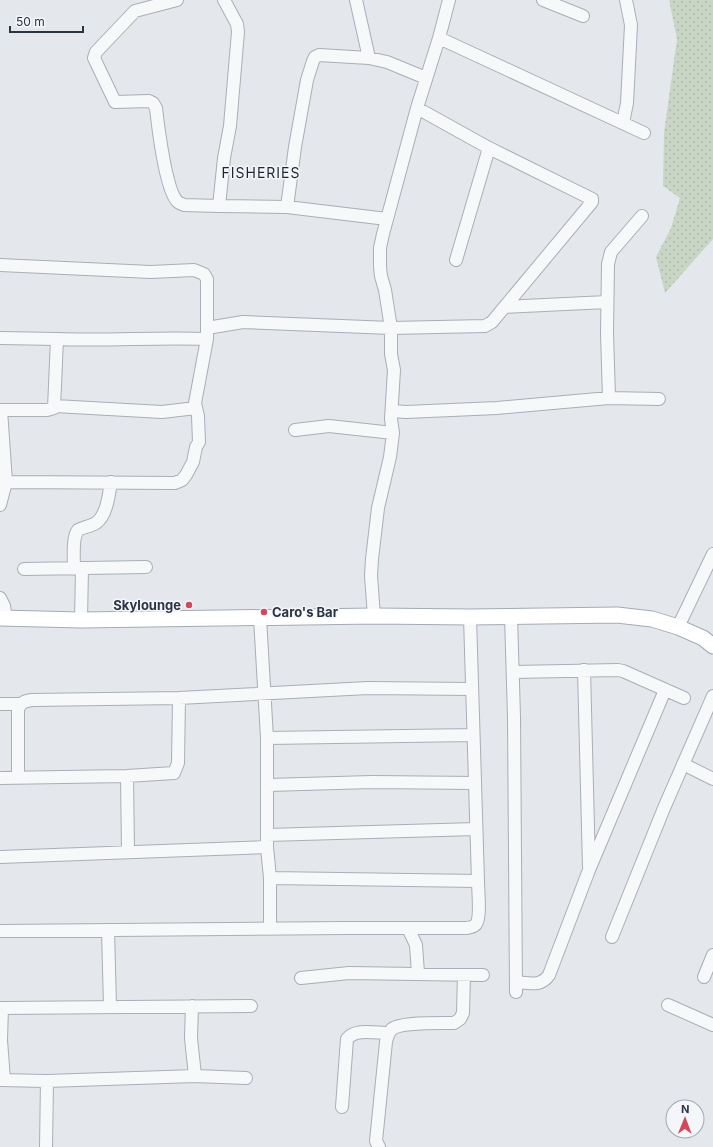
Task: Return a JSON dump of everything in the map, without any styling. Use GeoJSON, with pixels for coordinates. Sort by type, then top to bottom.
{"type":"FeatureCollection","features":[{"type":"Feature","properties":{"kind":"main road"},"geometry":{"type":"LineString","coordinates":[[3,618],[81,620],[374,616],[470,617],[617,615],[652,619],[678,627],[703,638],[713,646]]}},
{"type":"Feature","properties":{"kind":"street"},"geometry":{"type":"LineString","coordinates":[[177,0],[135,11],[96,52],[94,58],[115,102],[150,101],[154,103],[166,174],[175,199],[178,203],[219,206],[287,207],[387,219]]}},
{"type":"Feature","properties":{"kind":"street"},"geometry":{"type":"LineString","coordinates":[[219,206],[224,158],[230,126],[238,32],[236,24],[224,0]]}},
{"type":"Feature","properties":{"kind":"street"},"geometry":{"type":"LineString","coordinates":[[356,0],[369,58]]}},
{"type":"Feature","properties":{"kind":"street"},"geometry":{"type":"LineString","coordinates":[[374,616],[371,576],[372,559],[378,508],[390,457],[393,433],[392,411],[394,370],[391,354],[391,328],[385,290],[381,276],[380,248],[417,108],[439,38],[449,0]]}},
{"type":"Feature","properties":{"kind":"street"},"geometry":{"type":"LineString","coordinates":[[623,123],[627,103],[631,25],[626,0]]}},
{"type":"Feature","properties":{"kind":"street"},"geometry":{"type":"LineString","coordinates":[[546,1],[583,16]]}},
{"type":"Feature","properties":{"kind":"street"},"geometry":{"type":"LineString","coordinates":[[439,38],[644,133]]}},
{"type":"Feature","properties":{"kind":"street"},"geometry":{"type":"LineString","coordinates":[[287,207],[295,147],[307,80],[315,57],[319,55],[369,58],[387,62],[426,78]]}},
{"type":"Feature","properties":{"kind":"street"},"geometry":{"type":"LineString","coordinates":[[0,338],[82,340],[167,337],[207,334],[243,322],[391,328],[485,326],[492,322],[505,307],[592,202],[592,199],[489,148],[417,108]]}},
{"type":"Feature","properties":{"kind":"street"},"geometry":{"type":"LineString","coordinates":[[456,260],[489,148]]}},
{"type":"Feature","properties":{"kind":"street"},"geometry":{"type":"LineString","coordinates":[[609,398],[607,333],[608,264],[611,252],[642,216]]}},
{"type":"Feature","properties":{"kind":"street"},"geometry":{"type":"LineString","coordinates":[[0,265],[150,272],[194,270],[200,271],[207,279],[207,334],[195,398],[198,416],[198,442],[193,462],[182,480],[175,483],[6,482]]}},
{"type":"Feature","properties":{"kind":"street"},"geometry":{"type":"LineString","coordinates":[[505,307],[608,302]]}},
{"type":"Feature","properties":{"kind":"street"},"geometry":{"type":"LineString","coordinates":[[55,406],[57,339]]}},
{"type":"Feature","properties":{"kind":"street"},"geometry":{"type":"LineString","coordinates":[[392,411],[406,412],[498,408],[609,398],[659,399]]}},
{"type":"Feature","properties":{"kind":"street"},"geometry":{"type":"LineString","coordinates":[[0,505],[6,482],[0,410],[47,410],[52,409],[55,406],[162,412],[196,408]]}},
{"type":"Feature","properties":{"kind":"street"},"geometry":{"type":"LineString","coordinates":[[295,430],[329,426],[393,433]]}},
{"type":"Feature","properties":{"kind":"street"},"geometry":{"type":"LineString","coordinates":[[81,620],[75,539],[76,532],[98,522],[103,514],[108,500],[110,482]]}},
{"type":"Feature","properties":{"kind":"street"},"geometry":{"type":"LineString","coordinates":[[678,627],[713,554]]}},
{"type":"Feature","properties":{"kind":"street"},"geometry":{"type":"LineString","coordinates":[[24,569],[146,567]]}},
{"type":"Feature","properties":{"kind":"street"},"geometry":{"type":"LineString","coordinates":[[0,598],[4,606],[3,618]]}},
{"type":"Feature","properties":{"kind":"street"},"geometry":{"type":"LineString","coordinates":[[511,616],[513,672],[516,987],[544,981],[549,975],[589,870],[665,690]]}},
{"type":"Feature","properties":{"kind":"street"},"geometry":{"type":"LineString","coordinates":[[0,932],[467,928],[474,926],[478,923],[479,916],[470,617]]}},
{"type":"Feature","properties":{"kind":"street"},"geometry":{"type":"LineString","coordinates":[[260,618],[267,738],[268,786],[266,804],[270,878],[270,929]]}},
{"type":"Feature","properties":{"kind":"street"},"geometry":{"type":"LineString","coordinates":[[513,672],[584,670],[623,671],[684,698]]}},
{"type":"Feature","properties":{"kind":"street"},"geometry":{"type":"LineString","coordinates":[[584,670],[589,870]]}},
{"type":"Feature","properties":{"kind":"street"},"geometry":{"type":"LineString","coordinates":[[0,704],[20,704],[32,700],[179,698],[368,688],[471,689]]}},
{"type":"Feature","properties":{"kind":"street"},"geometry":{"type":"LineString","coordinates":[[612,937],[683,764],[713,696]]}},
{"type":"Feature","properties":{"kind":"street"},"geometry":{"type":"LineString","coordinates":[[0,778],[127,776],[174,773],[178,763],[179,698]]}},
{"type":"Feature","properties":{"kind":"street"},"geometry":{"type":"LineString","coordinates":[[18,777],[18,709],[20,704]]}},
{"type":"Feature","properties":{"kind":"street"},"geometry":{"type":"LineString","coordinates":[[267,738],[473,735]]}},
{"type":"Feature","properties":{"kind":"street"},"geometry":{"type":"LineString","coordinates":[[683,764],[713,779]]}},
{"type":"Feature","properties":{"kind":"street"},"geometry":{"type":"LineString","coordinates":[[127,776],[128,851]]}},
{"type":"Feature","properties":{"kind":"street"},"geometry":{"type":"LineString","coordinates":[[268,786],[372,782],[475,783]]}},
{"type":"Feature","properties":{"kind":"street"},"geometry":{"type":"LineString","coordinates":[[0,857],[65,855],[267,841],[476,829]]}},
{"type":"Feature","properties":{"kind":"street"},"geometry":{"type":"LineString","coordinates":[[270,878],[478,881]]}},
{"type":"Feature","properties":{"kind":"street"},"geometry":{"type":"LineString","coordinates":[[408,928],[416,945],[418,973]]}},
{"type":"Feature","properties":{"kind":"street"},"geometry":{"type":"LineString","coordinates":[[108,930],[110,1006]]}},
{"type":"Feature","properties":{"kind":"street"},"geometry":{"type":"LineString","coordinates":[[704,977],[713,955]]}},
{"type":"Feature","properties":{"kind":"street"},"geometry":{"type":"LineString","coordinates":[[301,978],[349,973],[483,975]]}},
{"type":"Feature","properties":{"kind":"street"},"geometry":{"type":"LineString","coordinates":[[378,1147],[376,1141],[388,1033],[393,1028],[402,1025],[454,1023],[460,1019],[462,1013],[464,975]]}},
{"type":"Feature","properties":{"kind":"street"},"geometry":{"type":"LineString","coordinates":[[668,1005],[713,1025]]}},
{"type":"Feature","properties":{"kind":"street"},"geometry":{"type":"LineString","coordinates":[[192,1006],[191,1038],[195,1076]]}},
{"type":"Feature","properties":{"kind":"street"},"geometry":{"type":"LineString","coordinates":[[246,1078],[195,1076],[47,1081],[2,1080],[1,1008],[251,1006]]}},
{"type":"Feature","properties":{"kind":"street"},"geometry":{"type":"LineString","coordinates":[[342,1107],[347,1039],[351,1034],[358,1032],[388,1033]]}},
{"type":"Feature","properties":{"kind":"street"},"geometry":{"type":"LineString","coordinates":[[46,1147],[47,1081]]}},
{"type":"Feature","properties":{"kind":"green space"},"geometry":{"type":"Polygon","coordinates":[[[669,0],[713,0],[713,239],[665,293],[656,257],[671,228],[680,198],[663,186],[664,133],[677,39],[669,0]]]}},
{"type":"Feature","properties":{"kind":"place","name":"Skylounge"},"geometry":{"type":"Point","coordinates":[189,605]}},
{"type":"Feature","properties":{"kind":"place","name":"Caro's Bar"},"geometry":{"type":"Point","coordinates":[264,612]}},
{"type":"Feature","properties":{"kind":"district","name":"FISHERIES"},"geometry":{"type":"Point","coordinates":[261,173]}}]}
